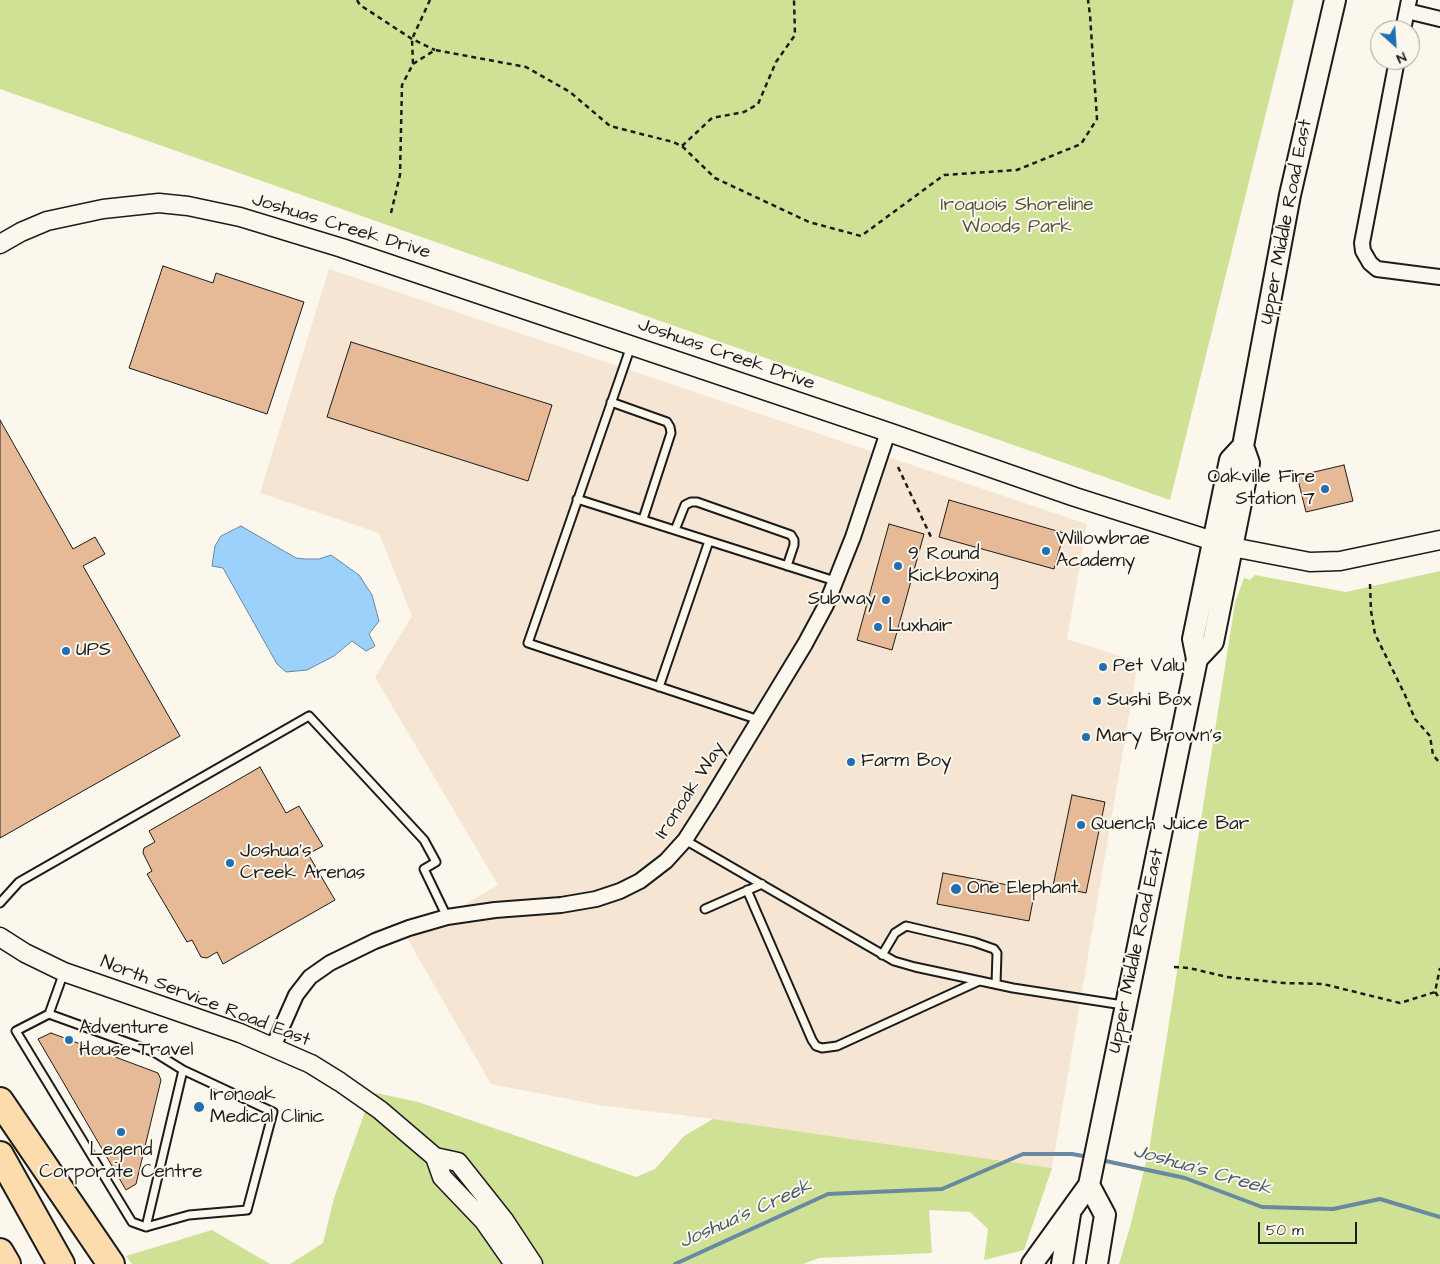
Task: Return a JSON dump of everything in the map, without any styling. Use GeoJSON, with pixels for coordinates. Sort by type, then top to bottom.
{"type":"FeatureCollection","features":[{"type":"Feature","properties":{"kind":"highway"},"geometry":{"type":"LineString","coordinates":[[0,1101],[104,1255]]}},
{"type":"Feature","properties":{"kind":"highway"},"geometry":{"type":"LineString","coordinates":[[0,1155],[61,1264]]}},
{"type":"Feature","properties":{"kind":"highway"},"geometry":{"type":"LineString","coordinates":[[0,1252],[7,1264]]}},
{"type":"Feature","properties":{"kind":"main road","name":"Upper Middle Road East"},"geometry":{"type":"LineString","coordinates":[[1032,1264],[1090,1181],[1197,659],[1212,642],[1222,544],[1249,462],[1243,446],[1290,195],[1335,0]]}},
{"type":"Feature","properties":{"kind":"main road"},"geometry":{"type":"LineString","coordinates":[[1090,1181],[1105,1215],[1096,1264]]}},
{"type":"Feature","properties":{"kind":"main road"},"geometry":{"type":"LineString","coordinates":[[1062,1264],[1070,1209]]}},
{"type":"Feature","properties":{"kind":"street"},"geometry":{"type":"LineString","coordinates":[[1405,20],[1408,6],[1440,20]]}},
{"type":"Feature","properties":{"kind":"street"},"geometry":{"type":"LineString","coordinates":[[1395,70],[1362,243],[1363,252],[1370,263],[1377,269],[1440,278]]}},
{"type":"Feature","properties":{"kind":"street","name":"Joshuas Creek Drive"},"geometry":{"type":"LineString","coordinates":[[0,244],[21,232],[47,221],[103,209],[159,203],[188,206],[240,217],[342,248],[1086,500],[1222,544],[1310,562],[1340,561],[1440,540]]}},
{"type":"Feature","properties":{"kind":"street","name":"Ironoak Way"},"geometry":{"type":"LineString","coordinates":[[273,1047],[296,995],[310,977],[330,962],[409,928],[447,918],[495,910],[596,899],[620,891],[640,880],[666,861],[686,840],[826,605],[853,537],[888,432]]}},
{"type":"Feature","properties":{"kind":"street","name":"North Service Road East"},"geometry":{"type":"LineString","coordinates":[[0,937],[25,953],[64,972],[240,1033],[310,1064],[340,1082],[380,1110],[435,1157],[458,1162],[504,1220],[521,1260]]}},
{"type":"Feature","properties":{"kind":"lane"},"geometry":{"type":"LineString","coordinates":[[631,346],[528,643],[759,720]]}},
{"type":"Feature","properties":{"kind":"lane"},"geometry":{"type":"LineString","coordinates":[[611,402],[667,422],[670,427],[671,433],[643,519]]}},
{"type":"Feature","properties":{"kind":"lane"},"geometry":{"type":"LineString","coordinates":[[577,499],[835,581]]}},
{"type":"Feature","properties":{"kind":"lane"},"geometry":{"type":"LineString","coordinates":[[675,530],[685,506],[691,502],[697,502],[791,535],[794,545],[787,566]]}},
{"type":"Feature","properties":{"kind":"lane"},"geometry":{"type":"LineString","coordinates":[[659,687],[709,541]]}},
{"type":"Feature","properties":{"kind":"lane"},"geometry":{"type":"LineString","coordinates":[[0,903],[19,882],[309,716],[424,840],[436,862],[424,869],[447,918]]}},
{"type":"Feature","properties":{"kind":"lane"},"geometry":{"type":"LineString","coordinates":[[686,840],[882,955],[894,960],[915,967],[980,981],[1126,1005]]}},
{"type":"Feature","properties":{"kind":"lane"},"geometry":{"type":"LineString","coordinates":[[705,909],[762,884]]}},
{"type":"Feature","properties":{"kind":"lane"},"geometry":{"type":"LineString","coordinates":[[747,890],[816,1046],[822,1048],[837,1046],[980,981]]}},
{"type":"Feature","properties":{"kind":"lane"},"geometry":{"type":"LineString","coordinates":[[882,955],[895,933],[906,926],[974,942],[994,948],[997,953],[996,984]]}},
{"type":"Feature","properties":{"kind":"lane"},"geometry":{"type":"LineString","coordinates":[[49,1014],[154,1052],[183,1070],[273,1112],[247,1210],[189,1215],[146,1227],[132,1222],[16,1031],[49,1014],[64,972]]}},
{"type":"Feature","properties":{"kind":"lane"},"geometry":{"type":"LineString","coordinates":[[146,1227],[183,1070]]}},
{"type":"Feature","properties":{"kind":"path"},"geometry":{"type":"LineString","coordinates":[[358,0],[360,5],[412,39],[435,50],[526,67],[570,92],[610,126],[673,142],[682,146],[715,178],[809,222],[861,236],[944,174],[1017,170],[1081,144],[1097,119],[1088,0]]}},
{"type":"Feature","properties":{"kind":"path"},"geometry":{"type":"LineString","coordinates":[[413,64],[412,39],[430,0]]}},
{"type":"Feature","properties":{"kind":"path"},"geometry":{"type":"LineString","coordinates":[[682,146],[712,118],[744,112],[758,104],[776,62],[795,35],[794,0]]}},
{"type":"Feature","properties":{"kind":"path"},"geometry":{"type":"LineString","coordinates":[[391,213],[400,175],[402,85],[413,64],[435,50]]}},
{"type":"Feature","properties":{"kind":"path"},"geometry":{"type":"LineString","coordinates":[[898,467],[931,537]]}},
{"type":"Feature","properties":{"kind":"path"},"geometry":{"type":"LineString","coordinates":[[1370,584],[1371,611],[1375,634],[1415,718],[1430,736],[1433,755],[1440,762]]}},
{"type":"Feature","properties":{"kind":"path"},"geometry":{"type":"LineString","coordinates":[[1174,967],[1246,979],[1284,983],[1323,984],[1400,1002],[1435,992]]}},
{"type":"Feature","properties":{"kind":"path"},"geometry":{"type":"LineString","coordinates":[[1440,968],[1435,992],[1440,999]]}},
{"type":"Feature","properties":{"kind":"shaded area"},"geometry":{"type":"Polygon","coordinates":[[[329,269],[1087,524],[1067,639],[1138,662],[1052,1168],[713,1119],[599,1105],[491,1084],[407,938],[498,885],[375,677],[412,616],[379,533],[260,493],[329,269]]]}},
{"type":"Feature","properties":{"kind":"green space","name":"Iroquois Shoreline Woods Park"},"geometry":{"type":"Polygon","coordinates":[[[0,0],[1294,0],[1170,500],[0,89],[0,0]]]}},
{"type":"Feature","properties":{"kind":"green space"},"geometry":{"type":"Polygon","coordinates":[[[1440,571],[1440,1264],[1119,1264],[1149,1150],[1235,603],[1244,578],[1250,580],[1255,575],[1346,592],[1440,571]]]}},
{"type":"Feature","properties":{"kind":"green space"},"geometry":{"type":"Polygon","coordinates":[[[376,1093],[418,1102],[636,1177],[655,1169],[684,1136],[713,1119],[1052,1168],[1024,1250],[984,1260],[988,1229],[970,1212],[929,1210],[932,1253],[819,1258],[803,1264],[290,1264],[323,1243],[334,1198],[367,1106],[376,1093]]]}},
{"type":"Feature","properties":{"kind":"green space"},"geometry":{"type":"Polygon","coordinates":[[[212,1230],[270,1264],[132,1264],[126,1256],[212,1230]]]}},
{"type":"Feature","properties":{"kind":"water"},"geometry":{"type":"Polygon","coordinates":[[[241,526],[296,558],[319,559],[331,555],[359,575],[372,595],[379,621],[369,634],[375,646],[366,651],[352,641],[334,656],[307,670],[286,672],[277,664],[223,568],[212,566],[215,546],[221,536],[241,526]]]}},
{"type":"Feature","properties":{"kind":"building"},"geometry":{"type":"Polygon","coordinates":[[[163,266],[213,283],[216,273],[304,302],[267,414],[129,368],[163,266]]]}},
{"type":"Feature","properties":{"kind":"building"},"geometry":{"type":"Polygon","coordinates":[[[351,342],[552,405],[528,481],[327,417],[351,342]]]}},
{"type":"Feature","properties":{"kind":"building","name":"UPS"},"geometry":{"type":"Polygon","coordinates":[[[0,420],[73,549],[95,537],[105,554],[83,566],[180,736],[0,838],[0,420]]]}},
{"type":"Feature","properties":{"kind":"building","name":"Oakville Fire Station 7"},"geometry":{"type":"Polygon","coordinates":[[[1344,465],[1353,501],[1306,512],[1297,476],[1344,465]]]}},
{"type":"Feature","properties":{"kind":"building"},"geometry":{"type":"Polygon","coordinates":[[[949,500],[1064,533],[1054,569],[939,537],[949,500]]]}},
{"type":"Feature","properties":{"kind":"building"},"geometry":{"type":"Polygon","coordinates":[[[889,524],[924,534],[892,650],[857,640],[889,524]]]}},
{"type":"Feature","properties":{"kind":"building","name":"Joshua's Creek Arenas"},"geometry":{"type":"Polygon","coordinates":[[[260,767],[286,813],[299,806],[323,846],[308,854],[335,900],[223,964],[217,952],[207,958],[201,957],[192,940],[187,942],[147,874],[152,871],[143,853],[144,848],[155,842],[149,831],[260,767]]]}},
{"type":"Feature","properties":{"kind":"building"},"geometry":{"type":"Polygon","coordinates":[[[1072,795],[1105,802],[1086,893],[1053,886],[1072,795]]]}},
{"type":"Feature","properties":{"kind":"building"},"geometry":{"type":"Polygon","coordinates":[[[943,873],[1035,890],[1029,921],[937,904],[943,873]]]}},
{"type":"Feature","properties":{"kind":"building","name":"Legend Corporate Centre"},"geometry":{"type":"Polygon","coordinates":[[[51,1033],[158,1073],[161,1080],[136,1184],[126,1190],[38,1039],[51,1033]]]}},
{"type":"Feature","properties":{"kind":"waterway","name":"Joshua's Creek"},"geometry":{"type":"LineString","coordinates":[[675,1264],[828,1194],[942,1189],[1023,1154],[1072,1154],[1089,1157]]}},
{"type":"Feature","properties":{"kind":"waterway","name":"Joshua's Creek"},"geometry":{"type":"LineString","coordinates":[[1101,1160],[1185,1178],[1262,1207],[1333,1209],[1380,1199],[1440,1217]]}},
{"type":"Feature","properties":{"kind":"place","name":"Oakville Fire Station 7"},"geometry":{"type":"Point","coordinates":[1325,489]}},
{"type":"Feature","properties":{"kind":"place","name":"Willowbrae Academy"},"geometry":{"type":"Point","coordinates":[1046,551]}},
{"type":"Feature","properties":{"kind":"place","name":"9 Round Kickboxing"},"geometry":{"type":"Point","coordinates":[898,566]}},
{"type":"Feature","properties":{"kind":"place","name":"Subway"},"geometry":{"type":"Point","coordinates":[886,600]}},
{"type":"Feature","properties":{"kind":"place","name":"Luxhair"},"geometry":{"type":"Point","coordinates":[878,627]}},
{"type":"Feature","properties":{"kind":"place","name":"UPS"},"geometry":{"type":"Point","coordinates":[66,651]}},
{"type":"Feature","properties":{"kind":"place","name":"Pet Valu"},"geometry":{"type":"Point","coordinates":[1103,667]}},
{"type":"Feature","properties":{"kind":"place","name":"Sushi Box"},"geometry":{"type":"Point","coordinates":[1097,701]}},
{"type":"Feature","properties":{"kind":"place","name":"Mary Brown's"},"geometry":{"type":"Point","coordinates":[1086,737]}},
{"type":"Feature","properties":{"kind":"place","name":"Farm Boy"},"geometry":{"type":"Point","coordinates":[851,762]}},
{"type":"Feature","properties":{"kind":"place","name":"Quench Juice Bar"},"geometry":{"type":"Point","coordinates":[1081,825]}},
{"type":"Feature","properties":{"kind":"place","name":"Joshua's Creek Arenas"},"geometry":{"type":"Point","coordinates":[230,863]}},
{"type":"Feature","properties":{"kind":"place","name":"One Elephant"},"geometry":{"type":"Point","coordinates":[956,889]}},
{"type":"Feature","properties":{"kind":"place","name":"Adventure House Travel"},"geometry":{"type":"Point","coordinates":[69,1040]}},
{"type":"Feature","properties":{"kind":"place","name":"Ironoak Medical Clinic"},"geometry":{"type":"Point","coordinates":[199,1107]}},
{"type":"Feature","properties":{"kind":"place","name":"Legend Corporate Centre"},"geometry":{"type":"Point","coordinates":[121,1132]}}]}
